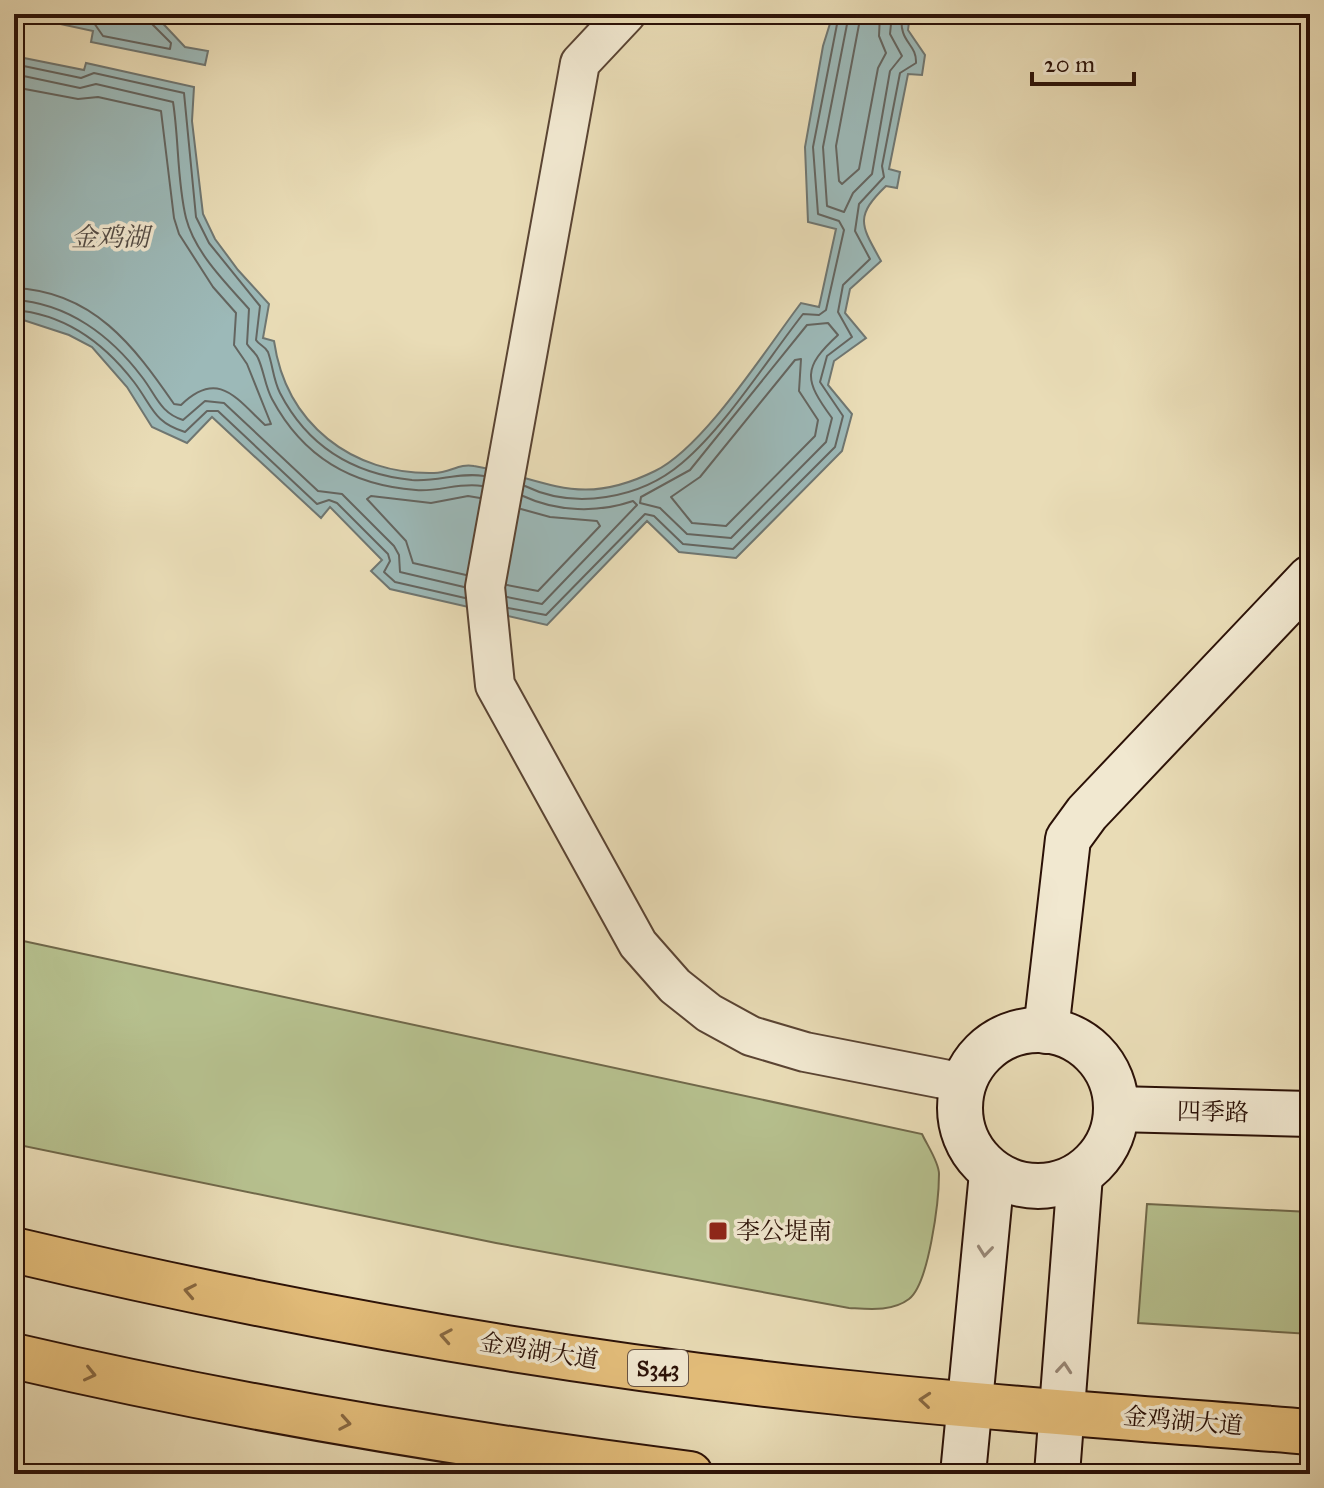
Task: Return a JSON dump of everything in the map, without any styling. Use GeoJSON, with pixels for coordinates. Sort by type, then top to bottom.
{"type":"FeatureCollection","features":[{"type":"Feature","properties":{"kind":"main road","name":"金鸡湖大道"},"geometry":{"type":"LineString","coordinates":[[14,1250],[183,1290],[518,1349],[837,1392],[1310,1432]]}},
{"type":"Feature","properties":{"kind":"main road"},"geometry":{"type":"LineString","coordinates":[[14,1356],[169,1392],[507,1451],[690,1474]]}},
{"type":"Feature","properties":{"kind":"street"},"geometry":{"type":"LineString","coordinates":[[626,14],[580,63],[485,587],[495,685],[638,944],[675,986],[709,1013],[751,1036],[805,1052],[964,1083]]}},
{"type":"Feature","properties":{"kind":"street"},"geometry":{"type":"LineString","coordinates":[[1046,1031],[1068,839],[1087,813],[1310,578]]}},
{"type":"Feature","properties":{"kind":"street"},"geometry":{"type":"LineString","coordinates":[[1024,1030],[1046,1031],[1083,1044],[1105,1066],[1116,1095],[1115,1125],[1103,1154],[1080,1175],[1051,1186],[1020,1185],[992,1173],[970,1151],[959,1122],[964,1083],[973,1063],[995,1041],[1024,1030]]}},
{"type":"Feature","properties":{"kind":"street","name":"四季路"},"geometry":{"type":"LineString","coordinates":[[1116,1109],[1310,1114]]}},
{"type":"Feature","properties":{"kind":"street"},"geometry":{"type":"LineString","coordinates":[[963,1474],[992,1173]]}},
{"type":"Feature","properties":{"kind":"street"},"geometry":{"type":"LineString","coordinates":[[1057,1474],[1080,1175]]}},
{"type":"Feature","properties":{"kind":"green space"},"geometry":{"type":"Polygon","coordinates":[[[14,939],[922,1134],[939,1174],[935,1221],[922,1277],[909,1299],[895,1306],[849,1308],[496,1243],[14,1144],[14,939]]]}},
{"type":"Feature","properties":{"kind":"green space"},"geometry":{"type":"Polygon","coordinates":[[[1147,1204],[1310,1212],[1310,1334],[1138,1323],[1147,1204]]]}},
{"type":"Feature","properties":{"kind":"water"},"geometry":{"type":"Polygon","coordinates":[[[14,14],[154,14],[185,47],[208,51],[205,65],[91,42],[93,31],[14,14]]]}},
{"type":"Feature","properties":{"kind":"water","name":"金鸡湖"},"geometry":{"type":"Polygon","coordinates":[[[833,14],[910,14],[908,30],[925,55],[922,75],[908,74],[889,169],[900,172],[897,188],[886,186],[865,214],[865,230],[881,261],[850,289],[845,313],[866,338],[834,361],[828,385],[852,414],[842,451],[736,558],[679,552],[647,521],[547,625],[390,589],[371,571],[382,560],[330,507],[321,518],[212,417],[187,443],[152,427],[127,387],[92,347],[69,335],[14,317],[14,56],[84,70],[86,63],[194,87],[192,121],[203,214],[215,239],[269,304],[263,338],[274,341],[281,371],[293,397],[308,420],[328,439],[376,465],[404,471],[440,473],[469,465],[584,490],[628,482],[655,471],[694,441],[733,395],[801,303],[819,307],[836,229],[808,222],[805,147],[823,46],[833,14]]]}},
{"type":"Feature","properties":{"kind":"place","name":"李公堤南"},"geometry":{"type":"Point","coordinates":[718,1231]}}]}
